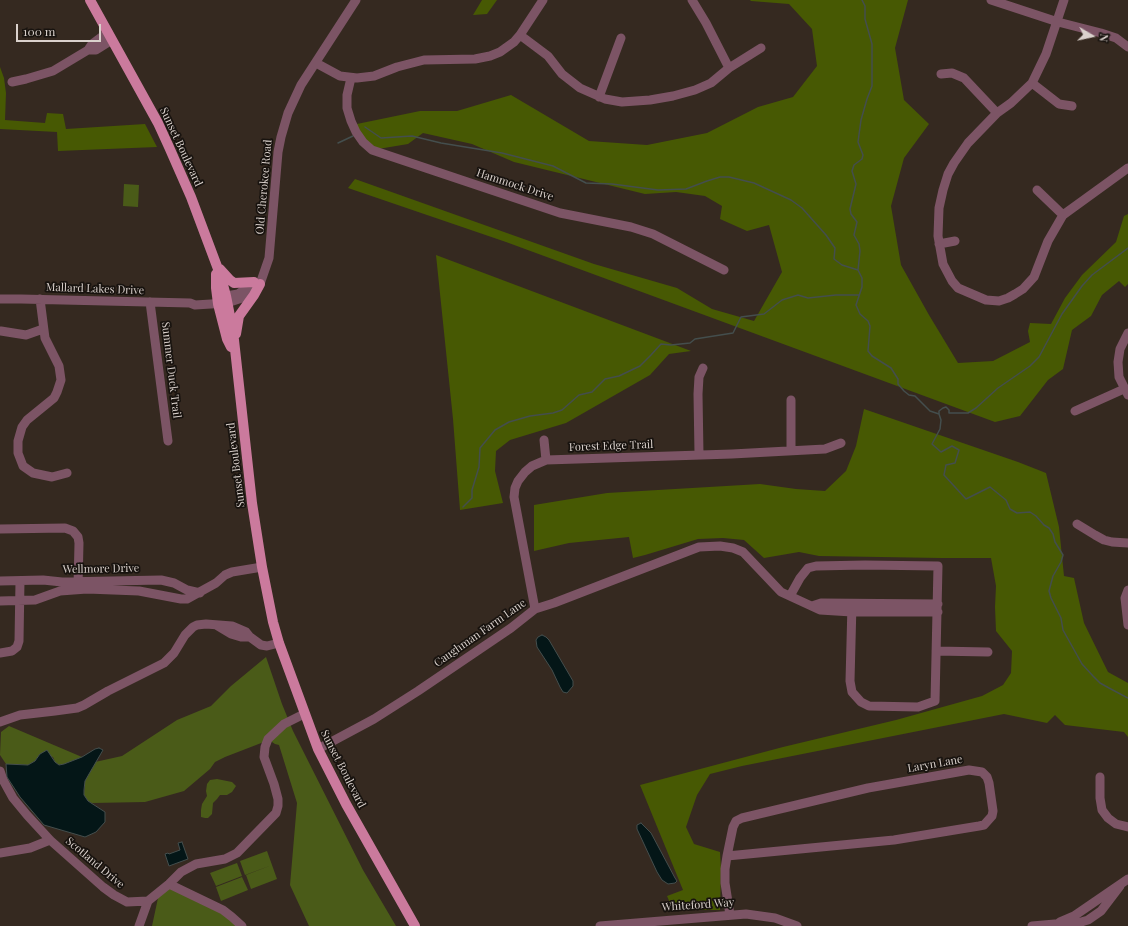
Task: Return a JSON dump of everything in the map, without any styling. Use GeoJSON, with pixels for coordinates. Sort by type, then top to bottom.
{"type":"FeatureCollection","features":[{"type":"Feature","properties":{"kind":"main road","name":"Sunset Boulevard"},"geometry":{"type":"LineString","coordinates":[[90,0],[158,123],[188,191],[216,264],[216,279],[235,353],[252,503],[262,567],[273,622],[279,643],[318,750],[346,804],[415,926]]}},
{"type":"Feature","properties":{"kind":"main road"},"geometry":{"type":"LineString","coordinates":[[216,264],[234,283],[259,281],[254,295],[239,316],[236,329],[235,353]]}},
{"type":"Feature","properties":{"kind":"street","name":"Old Cherokee Road"},"geometry":{"type":"LineString","coordinates":[[259,281],[268,265],[271,249],[278,152],[292,102],[301,85],[356,0]]}},
{"type":"Feature","properties":{"kind":"street"},"geometry":{"type":"LineString","coordinates":[[316,63],[334,74],[351,78],[363,78],[424,60],[474,59],[490,56],[510,46],[520,35],[543,0]]}},
{"type":"Feature","properties":{"kind":"street"},"geometry":{"type":"LineString","coordinates":[[692,0],[706,23],[729,68]]}},
{"type":"Feature","properties":{"kind":"street"},"geometry":{"type":"LineString","coordinates":[[991,0],[1058,22],[1100,32],[1116,38],[1128,46]]}},
{"type":"Feature","properties":{"kind":"street"},"geometry":{"type":"LineString","coordinates":[[1064,0],[1058,22],[1046,54],[1032,82],[997,113],[962,149],[948,174],[942,190],[938,219],[939,244],[946,272],[958,288],[998,305],[1019,291],[1034,277],[1048,241],[1063,215],[1128,168]]}},
{"type":"Feature","properties":{"kind":"street"},"geometry":{"type":"LineString","coordinates":[[520,35],[548,56],[562,74],[580,88],[599,97],[610,100],[633,102],[673,96],[695,90],[710,83],[729,68],[761,48]]}},
{"type":"Feature","properties":{"kind":"street"},"geometry":{"type":"LineString","coordinates":[[12,82],[53,71],[88,50],[96,50],[110,36]]}},
{"type":"Feature","properties":{"kind":"street"},"geometry":{"type":"LineString","coordinates":[[599,97],[621,38]]}},
{"type":"Feature","properties":{"kind":"street"},"geometry":{"type":"LineString","coordinates":[[941,74],[952,73],[964,78],[997,113]]}},
{"type":"Feature","properties":{"kind":"street","name":"Hammock Drive"},"geometry":{"type":"LineString","coordinates":[[351,78],[347,95],[347,108],[351,121],[359,137],[372,150],[549,210],[631,227],[653,234],[724,270]]}},
{"type":"Feature","properties":{"kind":"street"},"geometry":{"type":"LineString","coordinates":[[1032,82],[1059,104],[1072,106]]}},
{"type":"Feature","properties":{"kind":"street"},"geometry":{"type":"LineString","coordinates":[[1037,190],[1063,215]]}},
{"type":"Feature","properties":{"kind":"street"},"geometry":{"type":"LineString","coordinates":[[939,244],[955,241]]}},
{"type":"Feature","properties":{"kind":"street"},"geometry":{"type":"LineString","coordinates":[[222,300],[238,294],[259,281]]}},
{"type":"Feature","properties":{"kind":"street"},"geometry":{"type":"LineString","coordinates":[[40,299],[46,343],[59,366],[61,380],[58,392],[54,398],[27,420],[22,427],[18,441],[18,453],[23,466],[33,473],[52,477],[67,473]]}},
{"type":"Feature","properties":{"kind":"street","name":"Mallard Lakes Drive"},"geometry":{"type":"LineString","coordinates":[[0,300],[40,299],[190,303],[197,300],[222,300]]}},
{"type":"Feature","properties":{"kind":"street","name":"Summer Duck Trail"},"geometry":{"type":"LineString","coordinates":[[150,302],[168,441]]}},
{"type":"Feature","properties":{"kind":"street"},"geometry":{"type":"LineString","coordinates":[[1,331],[26,334],[34,333],[43,329]]}},
{"type":"Feature","properties":{"kind":"street"},"geometry":{"type":"LineString","coordinates":[[1075,411],[1126,392],[1119,377],[1118,362],[1120,349],[1128,333]]}},
{"type":"Feature","properties":{"kind":"street"},"geometry":{"type":"LineString","coordinates":[[700,454],[698,394],[699,377],[703,368]]}},
{"type":"Feature","properties":{"kind":"street"},"geometry":{"type":"LineString","coordinates":[[790,400],[791,450]]}},
{"type":"Feature","properties":{"kind":"street"},"geometry":{"type":"LineString","coordinates":[[544,440],[546,460]]}},
{"type":"Feature","properties":{"kind":"street","name":"Forest Edge Trail"},"geometry":{"type":"LineString","coordinates":[[535,609],[514,497],[515,488],[518,481],[532,466],[546,460],[732,454],[825,449],[841,443]]}},
{"type":"Feature","properties":{"kind":"street"},"geometry":{"type":"LineString","coordinates":[[1077,524],[1104,540],[1128,543]]}},
{"type":"Feature","properties":{"kind":"street"},"geometry":{"type":"LineString","coordinates":[[0,529],[65,528],[73,531],[78,537],[79,543],[78,585]]}},
{"type":"Feature","properties":{"kind":"street","name":"Caughman Farm Lane"},"geometry":{"type":"LineString","coordinates":[[318,750],[374,720],[511,628],[535,609],[699,547],[720,546],[733,548],[743,552],[781,592],[812,606],[821,603],[852,608]]}},
{"type":"Feature","properties":{"kind":"street"},"geometry":{"type":"LineString","coordinates":[[790,596],[800,578],[808,568],[816,566],[938,566],[938,608],[935,701],[918,707],[869,706],[861,702],[852,692],[850,681],[852,608],[938,608]]}},
{"type":"Feature","properties":{"kind":"street","name":"Wellmore Drive"},"geometry":{"type":"LineString","coordinates":[[0,581],[20,580],[78,585],[139,591],[187,599],[216,583],[225,575],[232,572],[262,567]]}},
{"type":"Feature","properties":{"kind":"street"},"geometry":{"type":"LineString","coordinates":[[0,653],[12,651],[17,647],[19,641],[20,580]]}},
{"type":"Feature","properties":{"kind":"street","name":"Wellmore Drive"},"geometry":{"type":"LineString","coordinates":[[0,601],[35,600],[78,585],[161,580],[174,583],[187,590],[200,592]]}},
{"type":"Feature","properties":{"kind":"street"},"geometry":{"type":"LineString","coordinates":[[1128,590],[1125,598],[1128,625]]}},
{"type":"Feature","properties":{"kind":"street"},"geometry":{"type":"LineString","coordinates":[[0,722],[20,715],[77,708],[84,705],[108,691],[164,663],[174,653],[185,635],[193,627],[206,624],[236,627],[246,632],[250,637],[261,644],[268,646],[279,643]]}},
{"type":"Feature","properties":{"kind":"street"},"geometry":{"type":"LineString","coordinates":[[936,651],[988,652]]}},
{"type":"Feature","properties":{"kind":"street"},"geometry":{"type":"LineString","coordinates":[[139,926],[148,900],[181,872],[196,864],[225,859],[237,854],[276,813],[278,799],[264,757],[265,747],[268,739],[284,724],[304,714]]}},
{"type":"Feature","properties":{"kind":"street","name":"Laryn Lane"},"geometry":{"type":"LineString","coordinates":[[727,856],[894,840],[984,825],[992,816],[993,811],[989,783],[987,777],[982,772],[969,770],[868,788],[742,818],[735,823],[727,856],[725,883],[730,915]]}},
{"type":"Feature","properties":{"kind":"street","name":"Scotland Drive"},"geometry":{"type":"LineString","coordinates":[[0,771],[3,780],[13,798],[50,840],[114,895],[127,902],[148,900]]}},
{"type":"Feature","properties":{"kind":"street"},"geometry":{"type":"LineString","coordinates":[[1100,777],[1100,798],[1102,810],[1108,818],[1116,824],[1128,827]]}},
{"type":"Feature","properties":{"kind":"street"},"geometry":{"type":"LineString","coordinates":[[0,853],[30,848],[50,840]]}},
{"type":"Feature","properties":{"kind":"street"},"geometry":{"type":"LineString","coordinates":[[1032,926],[1071,925],[1088,920],[1101,911],[1120,886],[1128,879]]}},
{"type":"Feature","properties":{"kind":"street"},"geometry":{"type":"LineString","coordinates":[[168,884],[223,910],[242,926]]}},
{"type":"Feature","properties":{"kind":"street","name":"Whiteford Way"},"geometry":{"type":"LineString","coordinates":[[600,926],[629,925],[746,914],[768,916],[797,926]]}},
{"type":"Feature","properties":{"kind":"green space"},"geometry":{"type":"Polygon","coordinates":[[[482,0],[497,0],[487,14],[473,15],[482,0]]]}},
{"type":"Feature","properties":{"kind":"green space"},"geometry":{"type":"Polygon","coordinates":[[[750,0],[908,0],[895,48],[904,100],[929,124],[904,158],[891,206],[901,265],[958,363],[993,361],[1030,342],[1028,331],[1030,323],[1051,324],[1065,298],[1082,275],[1116,242],[1124,216],[1128,214],[1128,284],[1125,287],[1119,281],[1102,295],[1091,316],[1072,330],[1063,369],[1048,380],[1020,416],[995,422],[506,242],[348,188],[355,179],[594,264],[677,288],[712,309],[754,321],[782,272],[769,225],[747,231],[720,219],[722,206],[705,196],[676,192],[645,194],[514,162],[472,144],[423,133],[408,144],[372,150],[352,125],[420,111],[457,111],[511,95],[589,141],[647,145],[707,133],[758,107],[793,97],[817,66],[812,29],[789,4],[750,0]]]}},
{"type":"Feature","properties":{"kind":"green space"},"geometry":{"type":"Polygon","coordinates":[[[0,67],[4,78],[6,93],[5,120],[45,123],[47,113],[63,114],[66,129],[145,124],[157,147],[58,151],[57,132],[0,129],[0,67]]]}},
{"type":"Feature","properties":{"kind":"green space"},"geometry":{"type":"Polygon","coordinates":[[[124,184],[139,185],[138,207],[123,206],[124,184]]]}},
{"type":"Feature","properties":{"kind":"green space"},"geometry":{"type":"Polygon","coordinates":[[[436,255],[691,351],[669,354],[650,375],[566,423],[510,440],[496,451],[495,471],[503,503],[460,510],[453,419],[436,255]]]}},
{"type":"Feature","properties":{"kind":"green space"},"geometry":{"type":"Polygon","coordinates":[[[864,409],[1046,473],[1059,527],[1064,576],[1074,578],[1084,623],[1108,672],[1128,683],[1128,737],[1124,732],[1065,725],[1055,715],[1047,723],[1004,714],[742,766],[710,774],[697,795],[686,827],[694,844],[720,852],[720,910],[673,910],[667,896],[683,890],[640,785],[783,747],[896,720],[982,696],[1003,685],[1011,673],[1012,651],[996,631],[996,586],[991,558],[819,556],[799,552],[764,558],[744,540],[723,538],[698,539],[633,558],[629,537],[569,543],[534,551],[534,505],[607,493],[760,484],[825,491],[846,471],[856,446],[864,409]]]}},
{"type":"Feature","properties":{"kind":"green space"},"geometry":{"type":"Polygon","coordinates":[[[266,657],[293,731],[363,870],[396,926],[309,926],[290,885],[297,803],[279,745],[269,740],[215,762],[210,769],[184,791],[145,802],[92,803],[88,801],[84,795],[85,781],[88,773],[64,764],[59,765],[55,762],[53,757],[40,754],[35,761],[28,765],[6,764],[0,755],[1,732],[9,726],[95,762],[122,756],[177,720],[211,706],[231,686],[266,657]]]}},
{"type":"Feature","properties":{"kind":"green space"},"geometry":{"type":"Polygon","coordinates":[[[217,779],[232,782],[236,786],[232,792],[227,795],[220,795],[213,803],[212,814],[208,818],[201,817],[202,804],[207,796],[207,784],[210,780],[217,779]]]}},
{"type":"Feature","properties":{"kind":"green space"},"geometry":{"type":"Polygon","coordinates":[[[267,851],[272,865],[245,875],[240,861],[267,851]]]}},
{"type":"Feature","properties":{"kind":"green space"},"geometry":{"type":"Polygon","coordinates":[[[237,863],[242,876],[216,886],[210,873],[237,863]]]}},
{"type":"Feature","properties":{"kind":"green space"},"geometry":{"type":"Polygon","coordinates":[[[272,865],[277,879],[251,889],[246,875],[272,865]]]}},
{"type":"Feature","properties":{"kind":"green space"},"geometry":{"type":"Polygon","coordinates":[[[242,877],[248,890],[221,901],[216,887],[242,877]]]}},
{"type":"Feature","properties":{"kind":"green space"},"geometry":{"type":"Polygon","coordinates":[[[170,888],[222,913],[238,926],[152,926],[158,898],[170,888]]]}},
{"type":"Feature","properties":{"kind":"shaded area"},"geometry":{"type":"Polygon","coordinates":[[[542,635],[549,640],[573,681],[573,686],[567,693],[563,692],[552,670],[537,647],[536,640],[542,635]]]}},
{"type":"Feature","properties":{"kind":"shaded area"},"geometry":{"type":"Polygon","coordinates":[[[99,748],[103,750],[85,781],[84,795],[88,801],[105,812],[105,822],[96,832],[85,837],[44,825],[20,797],[7,777],[6,764],[28,765],[47,750],[55,762],[59,765],[82,757],[99,748]]]}},
{"type":"Feature","properties":{"kind":"shaded area"},"geometry":{"type":"Polygon","coordinates":[[[641,823],[651,833],[677,881],[675,883],[668,884],[662,880],[657,872],[637,829],[637,825],[641,823]]]}},
{"type":"Feature","properties":{"kind":"shaded area"},"geometry":{"type":"Polygon","coordinates":[[[182,842],[188,859],[169,866],[165,854],[180,850],[178,843],[182,842]]]}},
{"type":"Feature","properties":{"kind":"waterway"},"geometry":{"type":"LineString","coordinates":[[862,0],[865,6],[865,19],[872,44],[872,86],[861,120],[858,142],[863,155],[862,159],[854,165],[852,171],[856,184],[850,209],[851,214],[857,222],[854,235],[859,244],[860,251],[858,270],[862,278],[862,287],[856,305],[860,314],[868,321],[870,326],[868,351],[872,356],[891,368],[898,379],[898,384],[904,391],[909,395],[915,396],[930,411],[939,414]]}},
{"type":"Feature","properties":{"kind":"waterway"},"geometry":{"type":"LineString","coordinates":[[365,127],[381,138],[412,136],[441,143],[502,153],[553,166],[586,183],[612,184],[658,190],[686,189],[720,177],[729,177],[754,183],[791,200],[802,208],[826,235],[835,248],[834,259],[842,265],[858,270]]}},
{"type":"Feature","properties":{"kind":"waterway"},"geometry":{"type":"LineString","coordinates":[[338,143],[353,136]]}},
{"type":"Feature","properties":{"kind":"waterway"},"geometry":{"type":"LineString","coordinates":[[939,414],[939,411],[946,407],[949,410],[949,413],[968,413],[976,408],[998,388],[1030,366],[1039,357],[1062,314],[1082,286],[1092,275],[1128,248]]}},
{"type":"Feature","properties":{"kind":"waterway"},"geometry":{"type":"LineString","coordinates":[[463,507],[472,498],[472,490],[479,467],[480,448],[495,430],[509,422],[530,416],[553,413],[562,410],[579,395],[592,392],[605,379],[619,376],[640,366],[661,344],[671,345],[690,343],[695,339],[733,333],[741,317],[764,314],[782,300],[798,295],[808,298],[836,295],[859,295]]}},
{"type":"Feature","properties":{"kind":"waterway"},"geometry":{"type":"LineString","coordinates":[[939,414],[941,420],[940,429],[932,444],[941,452],[952,446],[959,450],[955,463],[946,465],[944,475],[966,499],[990,487],[1006,500],[1010,509],[1017,513],[1030,512],[1049,528],[1063,555],[1061,562],[1053,576],[1049,591],[1061,618],[1063,630],[1082,664],[1093,676],[1100,683],[1128,698]]}}]}
